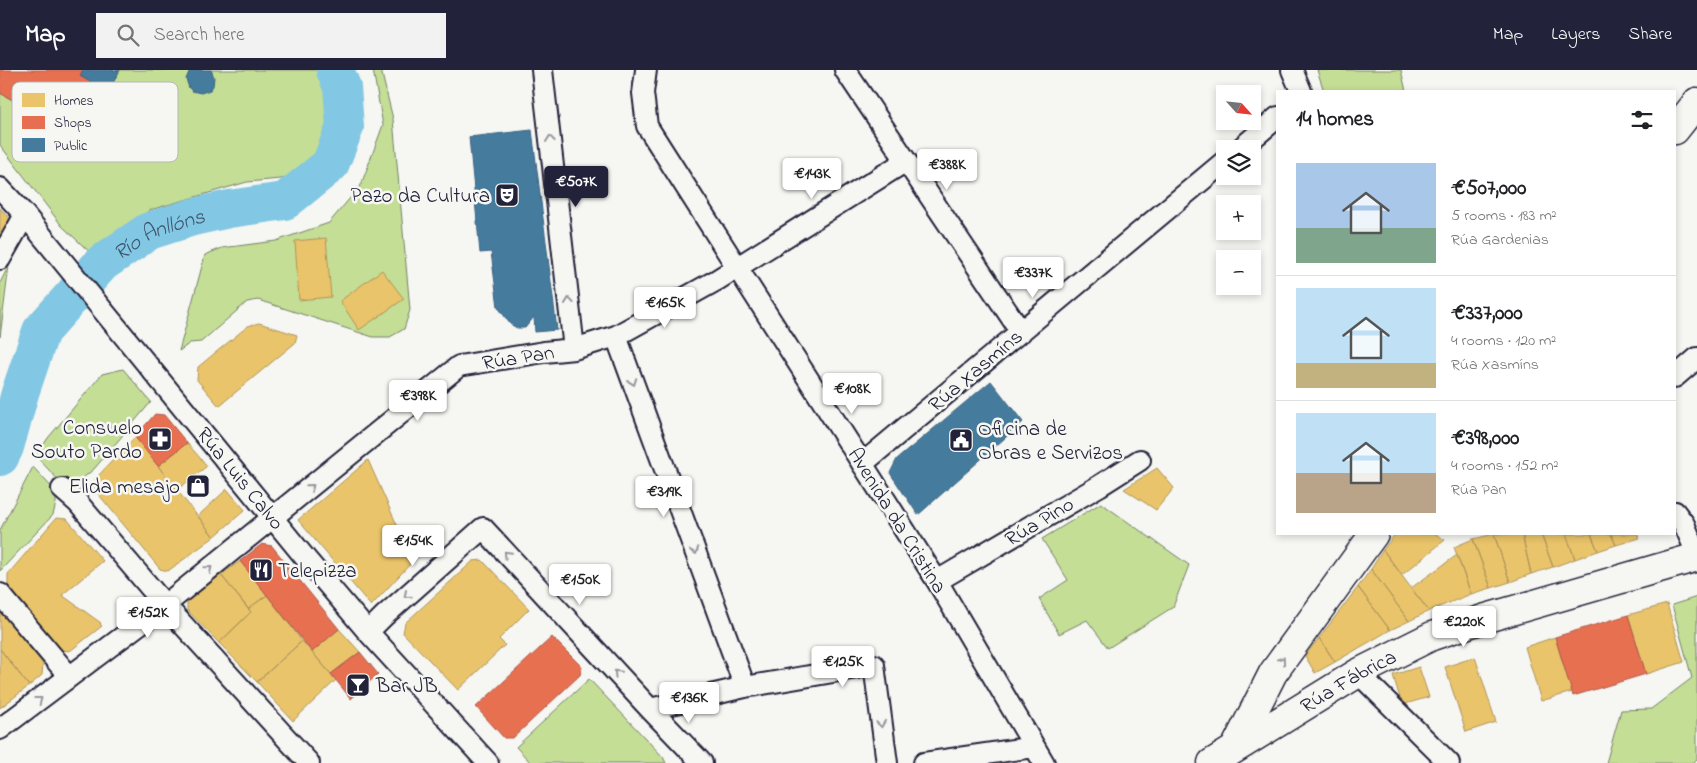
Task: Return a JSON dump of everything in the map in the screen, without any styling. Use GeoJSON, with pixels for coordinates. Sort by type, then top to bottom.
{"type":"FeatureCollection","features":[{"type":"Feature","properties":{"kind":"street"},"geometry":{"type":"LineString","coordinates":[[542,70],[574,349]]}},
{"type":"Feature","properties":{"kind":"street","name":"Avenida da Cristina"},"geometry":{"type":"LineString","coordinates":[[646,70],[643,93],[647,126],[937,582],[1039,755]]}},
{"type":"Feature","properties":{"kind":"street"},"geometry":{"type":"LineString","coordinates":[[845,70],[1021,332]]}},
{"type":"Feature","properties":{"kind":"street"},"geometry":{"type":"LineString","coordinates":[[1292,70],[1301,90]]}},
{"type":"Feature","properties":{"kind":"street"},"geometry":{"type":"LineString","coordinates":[[1676,129],[1697,102]]}},
{"type":"Feature","properties":{"kind":"street"},"geometry":{"type":"LineString","coordinates":[[1251,140],[1276,119]]}},
{"type":"Feature","properties":{"kind":"street","name":"Rúa Pan"},"geometry":{"type":"LineString","coordinates":[[0,729],[165,604],[459,366],[574,349],[616,336],[738,268],[906,161]]}},
{"type":"Feature","properties":{"kind":"street","name":"Rúa Xasmíns"},"geometry":{"type":"LineString","coordinates":[[862,464],[1216,169]]}},
{"type":"Feature","properties":{"kind":"street","name":"Rúa Luis Calvo"},"geometry":{"type":"LineString","coordinates":[[0,188],[25,215],[368,632],[488,763]]}},
{"type":"Feature","properties":{"kind":"street"},"geometry":{"type":"LineString","coordinates":[[0,259],[25,215]]}},
{"type":"Feature","properties":{"kind":"street"},"geometry":{"type":"LineString","coordinates":[[616,336],[745,687]]}},
{"type":"Feature","properties":{"kind":"street"},"geometry":{"type":"LineString","coordinates":[[1676,376],[1697,358]]}},
{"type":"Feature","properties":{"kind":"street","name":"Rúa Pino"},"geometry":{"type":"LineString","coordinates":[[937,582],[1140,460]]}},
{"type":"Feature","properties":{"kind":"street"},"geometry":{"type":"LineString","coordinates":[[62,489],[78,503],[165,604],[309,763]]}},
{"type":"Feature","properties":{"kind":"street"},"geometry":{"type":"LineString","coordinates":[[1676,513],[1684,524],[1697,556]]}},
{"type":"Feature","properties":{"kind":"street"},"geometry":{"type":"LineString","coordinates":[[368,632],[483,528],[702,763]]}},
{"type":"Feature","properties":{"kind":"street"},"geometry":{"type":"LineString","coordinates":[[1234,748],[1266,684],[1373,535]]}},
{"type":"Feature","properties":{"kind":"street","name":"Rúa Fábrica"},"geometry":{"type":"LineString","coordinates":[[1212,763],[1358,673],[1432,636],[1482,619],[1697,556]]}},
{"type":"Feature","properties":{"kind":"street"},"geometry":{"type":"LineString","coordinates":[[0,594],[69,676]]}},
{"type":"Feature","properties":{"kind":"street"},"geometry":{"type":"LineString","coordinates":[[650,709],[745,687],[874,666],[887,763]]}},
{"type":"Feature","properties":{"kind":"street"},"geometry":{"type":"LineString","coordinates":[[1358,673],[1449,763]]}},
{"type":"Feature","properties":{"kind":"street"},"geometry":{"type":"LineString","coordinates":[[1266,684],[1266,692],[1274,703],[1286,713],[1293,714]]}},
{"type":"Feature","properties":{"kind":"street"},"geometry":{"type":"LineString","coordinates":[[924,763],[1039,755]]}},
{"type":"Feature","properties":{"kind":"green space"},"geometry":{"type":"Polygon","coordinates":[[[120,70],[331,70],[331,127],[325,131],[312,161],[292,178],[247,182],[150,210],[123,238],[97,259],[62,226],[13,162],[178,162],[178,82],[113,82],[120,70]]]}},
{"type":"Feature","properties":{"kind":"green space"},"geometry":{"type":"Polygon","coordinates":[[[373,70],[381,70],[393,119],[410,310],[404,329],[390,337],[373,337],[258,300],[247,302],[201,342],[190,343],[179,351],[205,255],[222,248],[276,241],[329,223],[361,185],[383,125],[373,70]]]}},
{"type":"Feature","properties":{"kind":"green space"},"geometry":{"type":"Polygon","coordinates":[[[1317,70],[1401,70],[1406,90],[1324,90],[1317,70]]]}},
{"type":"Feature","properties":{"kind":"green space"},"geometry":{"type":"Polygon","coordinates":[[[0,93],[12,100],[12,161],[0,145],[0,93]]]}},
{"type":"Feature","properties":{"kind":"green space"},"geometry":{"type":"Polygon","coordinates":[[[9,265],[0,337],[0,283],[9,265]]]}},
{"type":"Feature","properties":{"kind":"green space"},"geometry":{"type":"Polygon","coordinates":[[[123,369],[151,402],[94,469],[78,482],[69,481],[61,483],[36,456],[48,438],[102,374],[123,369]]]}},
{"type":"Feature","properties":{"kind":"green space"},"geometry":{"type":"Polygon","coordinates":[[[33,467],[56,492],[53,515],[0,571],[0,530],[33,467]]]}},
{"type":"Feature","properties":{"kind":"green space"},"geometry":{"type":"Polygon","coordinates":[[[1101,503],[1189,565],[1173,607],[1108,648],[1087,620],[1059,634],[1039,599],[1068,580],[1042,539],[1101,503]]]}},
{"type":"Feature","properties":{"kind":"green space"},"geometry":{"type":"Polygon","coordinates":[[[1697,597],[1697,759],[1693,763],[1606,763],[1621,710],[1651,709],[1692,678],[1672,605],[1697,597]]]}},
{"type":"Feature","properties":{"kind":"green space"},"geometry":{"type":"Polygon","coordinates":[[[589,679],[663,757],[666,763],[531,763],[516,747],[589,679]]]}},
{"type":"Feature","properties":{"kind":"building: Homes"},"geometry":{"type":"Polygon","coordinates":[[[0,208],[13,222],[0,245],[0,208]]]}},
{"type":"Feature","properties":{"kind":"building: Homes"},"geometry":{"type":"Polygon","coordinates":[[[326,238],[331,297],[299,300],[295,241],[326,238]]]}},
{"type":"Feature","properties":{"kind":"building: Homes"},"geometry":{"type":"Polygon","coordinates":[[[382,270],[404,299],[359,330],[340,301],[382,270]]]}},
{"type":"Feature","properties":{"kind":"building: Homes"},"geometry":{"type":"Polygon","coordinates":[[[259,323],[297,335],[295,343],[219,406],[197,380],[198,367],[248,326],[259,323]]]}},
{"type":"Feature","properties":{"kind":"building: Homes"},"geometry":{"type":"Polygon","coordinates":[[[135,437],[214,537],[168,571],[160,569],[95,490],[95,479],[135,437]]]}},
{"type":"Feature","properties":{"kind":"building: Homes"},"geometry":{"type":"Polygon","coordinates":[[[187,443],[207,466],[177,490],[158,466],[187,443]]]}},
{"type":"Feature","properties":{"kind":"building: Homes"},"geometry":{"type":"Polygon","coordinates":[[[368,460],[413,561],[371,606],[298,520],[368,460]]]}},
{"type":"Feature","properties":{"kind":"building: Homes"},"geometry":{"type":"Polygon","coordinates":[[[1157,468],[1174,488],[1156,510],[1124,489],[1157,468]]]}},
{"type":"Feature","properties":{"kind":"building: Homes"},"geometry":{"type":"Polygon","coordinates":[[[227,489],[245,510],[214,537],[198,516],[227,489]]]}},
{"type":"Feature","properties":{"kind":"building: Homes"},"geometry":{"type":"Polygon","coordinates":[[[56,518],[67,519],[103,561],[62,595],[101,623],[102,626],[70,651],[61,650],[8,585],[8,574],[56,518]]]}},
{"type":"Feature","properties":{"kind":"building: Homes"},"geometry":{"type":"Polygon","coordinates":[[[1394,535],[1438,535],[1445,540],[1402,575],[1383,550],[1394,535]]]}},
{"type":"Feature","properties":{"kind":"building: Homes"},"geometry":{"type":"Polygon","coordinates":[[[1494,535],[1510,582],[1491,588],[1473,539],[1494,535]]]}},
{"type":"Feature","properties":{"kind":"building: Homes"},"geometry":{"type":"Polygon","coordinates":[[[1494,535],[1522,535],[1531,574],[1510,582],[1494,535]]]}},
{"type":"Feature","properties":{"kind":"building: Homes"},"geometry":{"type":"Polygon","coordinates":[[[1522,535],[1541,535],[1553,567],[1531,574],[1522,535]]]}},
{"type":"Feature","properties":{"kind":"building: Homes"},"geometry":{"type":"Polygon","coordinates":[[[1541,535],[1566,535],[1575,559],[1553,567],[1541,535]]]}},
{"type":"Feature","properties":{"kind":"building: Homes"},"geometry":{"type":"Polygon","coordinates":[[[1566,535],[1591,535],[1598,551],[1575,559],[1566,535]]]}},
{"type":"Feature","properties":{"kind":"building: Homes"},"geometry":{"type":"Polygon","coordinates":[[[1591,535],[1611,535],[1616,545],[1598,551],[1591,535]]]}},
{"type":"Feature","properties":{"kind":"building: Homes"},"geometry":{"type":"Polygon","coordinates":[[[1611,535],[1638,535],[1640,538],[1616,545],[1611,535]]]}},
{"type":"Feature","properties":{"kind":"building: Homes"},"geometry":{"type":"Polygon","coordinates":[[[1473,539],[1491,588],[1471,594],[1454,547],[1473,539]]]}},
{"type":"Feature","properties":{"kind":"building: Homes"},"geometry":{"type":"Polygon","coordinates":[[[1383,550],[1429,611],[1409,621],[1371,569],[1383,550]]]}},
{"type":"Feature","properties":{"kind":"building: Homes"},"geometry":{"type":"Polygon","coordinates":[[[1457,555],[1471,594],[1429,611],[1411,588],[1457,555]]]}},
{"type":"Feature","properties":{"kind":"building: Homes"},"geometry":{"type":"Polygon","coordinates":[[[482,560],[529,609],[499,639],[505,645],[458,690],[403,633],[405,623],[473,561],[482,560]]]}},
{"type":"Feature","properties":{"kind":"building: Homes"},"geometry":{"type":"Polygon","coordinates":[[[240,561],[267,595],[248,609],[221,575],[240,561]]]}},
{"type":"Feature","properties":{"kind":"building: Homes"},"geometry":{"type":"Polygon","coordinates":[[[1371,569],[1409,621],[1390,630],[1358,587],[1371,569]]]}},
{"type":"Feature","properties":{"kind":"building: Homes"},"geometry":{"type":"Polygon","coordinates":[[[221,575],[251,612],[219,643],[187,610],[187,601],[221,575]]]}},
{"type":"Feature","properties":{"kind":"building: Homes"},"geometry":{"type":"Polygon","coordinates":[[[1358,587],[1390,630],[1335,662],[1319,638],[1358,587]]]}},
{"type":"Feature","properties":{"kind":"building: Homes"},"geometry":{"type":"Polygon","coordinates":[[[267,595],[302,641],[257,682],[219,643],[251,612],[248,609],[267,595]]]}},
{"type":"Feature","properties":{"kind":"building: Homes"},"geometry":{"type":"Polygon","coordinates":[[[1667,604],[1684,662],[1646,674],[1628,615],[1667,604]]]}},
{"type":"Feature","properties":{"kind":"building: Homes"},"geometry":{"type":"Polygon","coordinates":[[[0,611],[43,664],[42,675],[29,686],[0,649],[0,611]]]}},
{"type":"Feature","properties":{"kind":"building: Homes"},"geometry":{"type":"Polygon","coordinates":[[[339,629],[360,652],[331,674],[312,652],[339,629]]]}},
{"type":"Feature","properties":{"kind":"building: Homes"},"geometry":{"type":"Polygon","coordinates":[[[1555,637],[1572,692],[1541,701],[1525,647],[1555,637]]]}},
{"type":"Feature","properties":{"kind":"building: Homes"},"geometry":{"type":"Polygon","coordinates":[[[1319,638],[1335,662],[1315,673],[1305,656],[1319,638]]]}},
{"type":"Feature","properties":{"kind":"building: Homes"},"geometry":{"type":"Polygon","coordinates":[[[302,641],[336,680],[293,721],[257,682],[302,641]]]}},
{"type":"Feature","properties":{"kind":"building: Homes"},"geometry":{"type":"Polygon","coordinates":[[[0,649],[29,686],[0,708],[0,649]]]}},
{"type":"Feature","properties":{"kind":"building: Homes"},"geometry":{"type":"Polygon","coordinates":[[[1475,657],[1496,722],[1466,732],[1445,667],[1475,657]]]}},
{"type":"Feature","properties":{"kind":"building: Homes"},"geometry":{"type":"Polygon","coordinates":[[[1419,667],[1429,697],[1402,705],[1393,675],[1419,667]]]}},
{"type":"Feature","properties":{"kind":"building: Shops"},"geometry":{"type":"Polygon","coordinates":[[[0,70],[83,70],[80,76],[91,82],[12,82],[12,100],[0,93],[0,70]]]}},
{"type":"Feature","properties":{"kind":"building: Shops"},"geometry":{"type":"Polygon","coordinates":[[[155,414],[164,415],[187,443],[158,466],[135,437],[155,414]]]}},
{"type":"Feature","properties":{"kind":"building: Shops"},"geometry":{"type":"Polygon","coordinates":[[[262,544],[272,546],[339,629],[312,652],[240,561],[262,544]]]}},
{"type":"Feature","properties":{"kind":"building: Shops"},"geometry":{"type":"Polygon","coordinates":[[[1628,615],[1646,674],[1573,696],[1555,637],[1628,615]]]}},
{"type":"Feature","properties":{"kind":"building: Shops"},"geometry":{"type":"Polygon","coordinates":[[[552,637],[582,667],[580,675],[513,738],[504,738],[476,707],[552,637]]]}},
{"type":"Feature","properties":{"kind":"building: Shops"},"geometry":{"type":"Polygon","coordinates":[[[360,652],[378,674],[351,699],[331,674],[360,652]]]}},
{"type":"Feature","properties":{"kind":"building: Public"},"geometry":{"type":"Polygon","coordinates":[[[83,70],[120,70],[113,82],[90,82],[80,76],[83,70]]]}},
{"type":"Feature","properties":{"kind":"building: Public"},"geometry":{"type":"Polygon","coordinates":[[[190,70],[211,70],[214,77],[213,86],[210,90],[201,93],[192,91],[189,88],[186,79],[190,70]]]}},
{"type":"Feature","properties":{"kind":"building: Public","name":"Pazo da Cultura"},"geometry":{"type":"Polygon","coordinates":[[[532,130],[557,330],[535,332],[534,317],[525,328],[517,328],[510,324],[498,307],[491,252],[480,253],[469,137],[532,130]]]}},
{"type":"Feature","properties":{"kind":"building: Public","name":"Oficina de Obras e Servizos"},"geometry":{"type":"Polygon","coordinates":[[[991,381],[1023,422],[918,515],[890,473],[897,459],[991,381]]]}},
{"type":"Feature","properties":{"kind":"waterway","name":"Río Anllóns"},"geometry":{"type":"LineString","coordinates":[[0,457],[5,447],[20,393],[41,331],[102,263],[149,231],[193,217],[229,209],[285,201],[330,165],[345,127],[342,87],[335,70]]}},
{"type":"Feature","properties":{"kind":"place","name":"Pazo da Cultura"},"geometry":{"type":"Point","coordinates":[507,195]}},
{"type":"Feature","properties":{"kind":"place","name":"Consuelo Souto Pardo"},"geometry":{"type":"Point","coordinates":[160,439]}},
{"type":"Feature","properties":{"kind":"place","name":"Oficina de Obras e Servizos"},"geometry":{"type":"Point","coordinates":[961,440]}},
{"type":"Feature","properties":{"kind":"place","name":"Elida mesajo"},"geometry":{"type":"Point","coordinates":[198,486]}},
{"type":"Feature","properties":{"kind":"place","name":"Telepizza"},"geometry":{"type":"Point","coordinates":[261,570]}},
{"type":"Feature","properties":{"kind":"place","name":"Bar JB"},"geometry":{"type":"Point","coordinates":[358,685]}}]}
